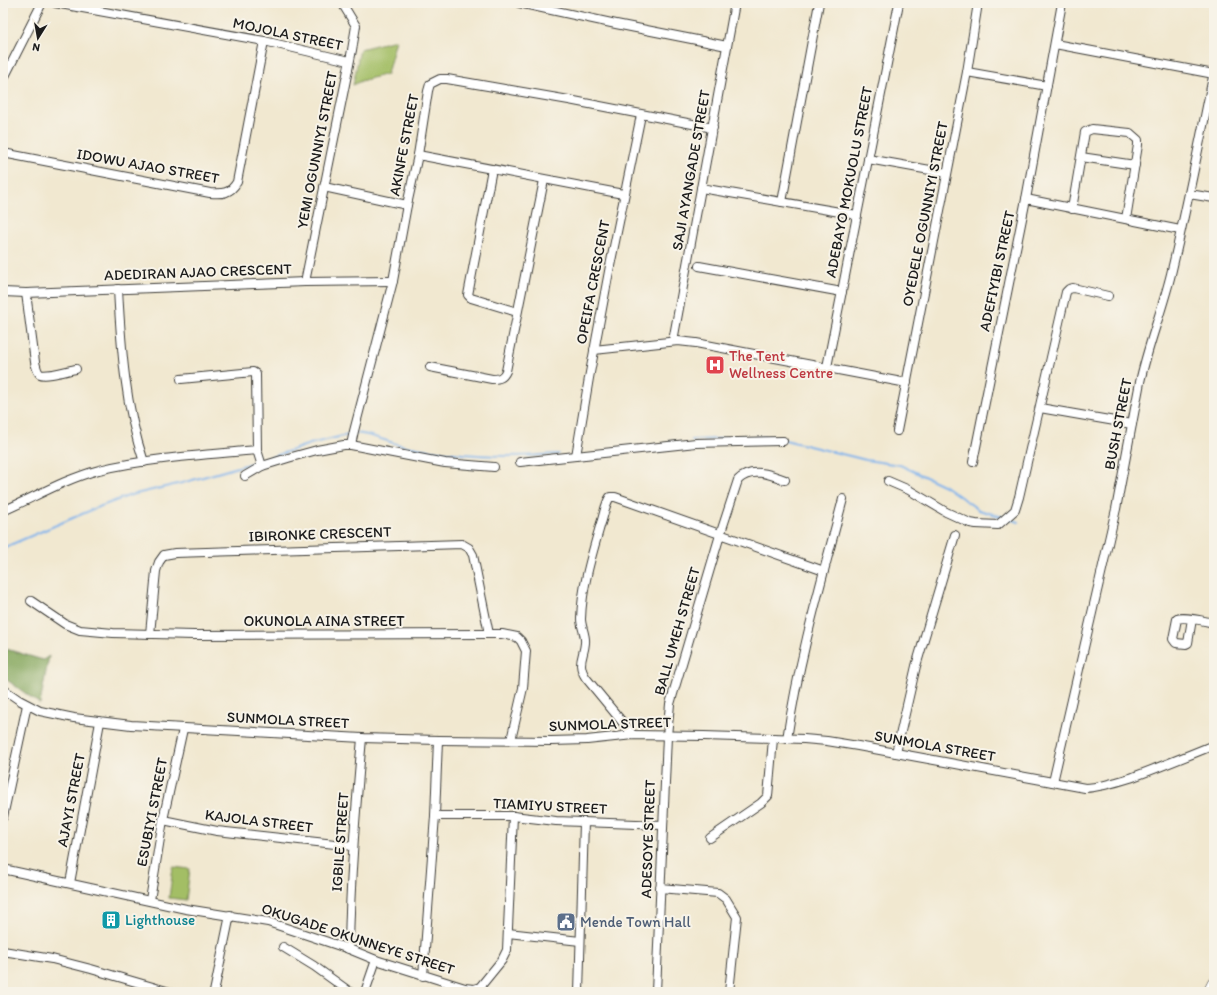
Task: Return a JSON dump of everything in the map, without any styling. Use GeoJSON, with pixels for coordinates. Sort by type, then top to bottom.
{"type":"FeatureCollection","features":[{"type":"Feature","properties":{"kind":"main road"},"geometry":{"type":"LineString","coordinates":[[1210,992],[1214,984]]}},
{"type":"Feature","properties":{"kind":"street"},"geometry":{"type":"LineString","coordinates":[[3,80],[42,3]]}},
{"type":"Feature","properties":{"kind":"street","name":"MOJOLA STREET"},"geometry":{"type":"LineString","coordinates":[[55,3],[264,41],[349,61]]}},
{"type":"Feature","properties":{"kind":"street","name":"YEMI OGUNNIYI STREET"},"geometry":{"type":"LineString","coordinates":[[305,282],[356,26],[342,3]]}},
{"type":"Feature","properties":{"kind":"street"},"geometry":{"type":"LineString","coordinates":[[518,3],[638,29],[727,46]]}},
{"type":"Feature","properties":{"kind":"street","name":"SAJI AYANGADE STREET"},"geometry":{"type":"LineString","coordinates":[[673,341],[735,3]]}},
{"type":"Feature","properties":{"kind":"street"},"geometry":{"type":"LineString","coordinates":[[782,202],[819,3]]}},
{"type":"Feature","properties":{"kind":"street","name":"ADEBAYO MOKUOLU STREET"},"geometry":{"type":"LineString","coordinates":[[827,367],[899,3]]}},
{"type":"Feature","properties":{"kind":"street","name":"OYEDELE OGUNNIYI STREET"},"geometry":{"type":"LineString","coordinates":[[897,431],[948,173],[978,3]]}},
{"type":"Feature","properties":{"kind":"street","name":"ADEFIYIBI STREET"},"geometry":{"type":"LineString","coordinates":[[973,462],[1026,199],[1062,3]]}},
{"type":"Feature","properties":{"kind":"street","name":"IDOWU AJAO STREET"},"geometry":{"type":"LineString","coordinates":[[3,153],[210,193],[224,194],[230,191],[237,182],[264,41]]}},
{"type":"Feature","properties":{"kind":"street"},"geometry":{"type":"LineString","coordinates":[[1055,44],[1214,73]]}},
{"type":"Feature","properties":{"kind":"street"},"geometry":{"type":"LineString","coordinates":[[967,72],[1047,86]]}},
{"type":"Feature","properties":{"kind":"street","name":"BUSH STREET"},"geometry":{"type":"LineString","coordinates":[[1053,782],[1116,509],[1144,363],[1167,288],[1189,194],[1214,73]]}},
{"type":"Feature","properties":{"kind":"street","name":"AKINFE STREET"},"geometry":{"type":"LineString","coordinates":[[352,438],[393,280],[418,155],[430,84],[440,79],[447,79],[569,100],[713,128]]}},
{"type":"Feature","properties":{"kind":"street","name":"OPEIFA CRESCENT"},"geometry":{"type":"LineString","coordinates":[[576,453],[594,350],[641,114]]}},
{"type":"Feature","properties":{"kind":"street"},"geometry":{"type":"LineString","coordinates":[[1072,209],[1085,132],[1092,129],[1130,134],[1138,140],[1126,219]]}},
{"type":"Feature","properties":{"kind":"street"},"geometry":{"type":"LineString","coordinates":[[418,155],[624,194]]}},
{"type":"Feature","properties":{"kind":"street"},"geometry":{"type":"LineString","coordinates":[[1081,157],[1135,165]]}},
{"type":"Feature","properties":{"kind":"street"},"geometry":{"type":"LineString","coordinates":[[868,159],[948,173]]}},
{"type":"Feature","properties":{"kind":"street"},"geometry":{"type":"LineString","coordinates":[[492,170],[468,295],[471,298],[517,312]]}},
{"type":"Feature","properties":{"kind":"street"},"geometry":{"type":"LineString","coordinates":[[430,367],[492,379],[498,379],[504,376],[544,180]]}},
{"type":"Feature","properties":{"kind":"street"},"geometry":{"type":"LineString","coordinates":[[324,187],[407,205]]}},
{"type":"Feature","properties":{"kind":"street"},"geometry":{"type":"LineString","coordinates":[[701,188],[857,215]]}},
{"type":"Feature","properties":{"kind":"street"},"geometry":{"type":"LineString","coordinates":[[1189,194],[1214,198]]}},
{"type":"Feature","properties":{"kind":"street"},"geometry":{"type":"LineString","coordinates":[[1026,199],[1180,230]]}},
{"type":"Feature","properties":{"kind":"street"},"geometry":{"type":"LineString","coordinates":[[700,266],[842,292]]}},
{"type":"Feature","properties":{"kind":"street","name":"ADEDIRAN AJAO CRESCENT"},"geometry":{"type":"LineString","coordinates":[[3,292],[26,293],[393,280]]}},
{"type":"Feature","properties":{"kind":"street"},"geometry":{"type":"LineString","coordinates":[[888,480],[909,490],[946,512],[970,523],[991,526],[998,525],[1015,510],[1066,292],[1073,288],[1108,296]]}},
{"type":"Feature","properties":{"kind":"street"},"geometry":{"type":"LineString","coordinates":[[118,289],[125,377],[132,415],[144,462]]}},
{"type":"Feature","properties":{"kind":"street"},"geometry":{"type":"LineString","coordinates":[[26,293],[35,362],[38,371],[40,374],[46,375],[76,369]]}},
{"type":"Feature","properties":{"kind":"street"},"geometry":{"type":"LineString","coordinates":[[594,350],[673,341],[696,343],[906,383]]}},
{"type":"Feature","properties":{"kind":"street"},"geometry":{"type":"LineString","coordinates":[[181,379],[253,372],[256,374],[257,450],[261,463]]}},
{"type":"Feature","properties":{"kind":"street"},"geometry":{"type":"LineString","coordinates":[[1040,408],[1132,424]]}},
{"type":"Feature","properties":{"kind":"street"},"geometry":{"type":"LineString","coordinates":[[245,476],[261,463],[344,445],[352,438],[445,463],[494,467]]}},
{"type":"Feature","properties":{"kind":"street"},"geometry":{"type":"LineString","coordinates":[[520,462],[576,453],[696,443],[784,441]]}},
{"type":"Feature","properties":{"kind":"street"},"geometry":{"type":"LineString","coordinates":[[3,511],[47,489],[99,470],[144,462],[257,450]]}},
{"type":"Feature","properties":{"kind":"street","name":"BALL UMEH STREET"},"geometry":{"type":"LineString","coordinates":[[667,736],[670,704],[720,535],[738,480],[743,475],[751,472],[772,475],[785,480]]}},
{"type":"Feature","properties":{"kind":"street"},"geometry":{"type":"LineString","coordinates":[[633,735],[586,678],[581,669],[586,642],[581,621],[582,600],[586,577],[608,499],[612,496],[615,497],[824,571]]}},
{"type":"Feature","properties":{"kind":"street"},"geometry":{"type":"LineString","coordinates":[[787,739],[800,668],[843,500]]}},
{"type":"Feature","properties":{"kind":"street"},"geometry":{"type":"LineString","coordinates":[[896,753],[916,666],[955,535]]}},
{"type":"Feature","properties":{"kind":"street","name":"IBIRONKE CRESCENT"},"geometry":{"type":"LineString","coordinates":[[150,634],[156,571],[159,562],[164,555],[175,553],[462,544],[469,548],[473,555],[489,634]]}},
{"type":"Feature","properties":{"kind":"street","name":"OKUNOLA AINA STREET"},"geometry":{"type":"LineString","coordinates":[[31,601],[65,624],[80,630],[113,633],[502,634],[517,637],[521,641],[526,651],[524,688],[510,740]]}},
{"type":"Feature","properties":{"kind":"street"},"geometry":{"type":"LineString","coordinates":[[1192,619],[1214,622]]}},
{"type":"Feature","properties":{"kind":"street","name":"SUNMOLA STREET"},"geometry":{"type":"LineString","coordinates":[[3,689],[27,705],[40,711],[100,722],[183,729],[362,738],[438,740],[587,740],[633,735],[828,741],[1084,788],[1098,788],[1176,761],[1214,745]]}},
{"type":"Feature","properties":{"kind":"street"},"geometry":{"type":"LineString","coordinates":[[3,817],[6,787],[27,705]]}},
{"type":"Feature","properties":{"kind":"street","name":"AJAYI STREET"},"geometry":{"type":"LineString","coordinates":[[70,883],[100,722]]}},
{"type":"Feature","properties":{"kind":"street","name":"ESUBIYI STREET"},"geometry":{"type":"LineString","coordinates":[[150,900],[163,820],[183,729]]}},
{"type":"Feature","properties":{"kind":"street","name":"ADESOYE STREET"},"geometry":{"type":"LineString","coordinates":[[656,992],[667,736]]}},
{"type":"Feature","properties":{"kind":"street","name":"IGBILE STREET"},"geometry":{"type":"LineString","coordinates":[[349,949],[353,846],[362,738]]}},
{"type":"Feature","properties":{"kind":"street"},"geometry":{"type":"LineString","coordinates":[[710,838],[761,803],[768,796],[773,739]]}},
{"type":"Feature","properties":{"kind":"street"},"geometry":{"type":"LineString","coordinates":[[423,976],[435,816],[438,740]]}},
{"type":"Feature","properties":{"kind":"street","name":"TIAMIYU STREET"},"geometry":{"type":"LineString","coordinates":[[435,816],[512,816],[584,822],[663,825]]}},
{"type":"Feature","properties":{"kind":"street","name":"OKUGADE OKUNNEYE STREET"},"geometry":{"type":"LineString","coordinates":[[3,869],[186,909],[268,922],[423,976],[465,988],[474,989],[480,987],[502,960],[507,950],[512,816]]}},
{"type":"Feature","properties":{"kind":"street","name":"KAJOLA STREET"},"geometry":{"type":"LineString","coordinates":[[163,820],[217,831],[353,846]]}},
{"type":"Feature","properties":{"kind":"street"},"geometry":{"type":"LineString","coordinates":[[579,992],[584,822]]}},
{"type":"Feature","properties":{"kind":"street"},"geometry":{"type":"LineString","coordinates":[[660,888],[718,893],[726,899],[737,917],[729,992]]}},
{"type":"Feature","properties":{"kind":"street"},"geometry":{"type":"LineString","coordinates":[[214,992],[230,915]]}},
{"type":"Feature","properties":{"kind":"street"},"geometry":{"type":"LineString","coordinates":[[508,933],[580,941]]}},
{"type":"Feature","properties":{"kind":"street"},"geometry":{"type":"LineString","coordinates":[[283,947],[314,966],[350,992]]}},
{"type":"Feature","properties":{"kind":"street"},"geometry":{"type":"LineString","coordinates":[[3,951],[52,959],[170,992]]}},
{"type":"Feature","properties":{"kind":"street"},"geometry":{"type":"LineString","coordinates":[[365,992],[376,960]]}},
{"type":"Feature","properties":{"kind":"green space"},"geometry":{"type":"Polygon","coordinates":[[[396,40],[387,74],[361,81],[353,85],[360,49],[396,40]]]}},
{"type":"Feature","properties":{"kind":"green space"},"geometry":{"type":"Polygon","coordinates":[[[3,648],[43,660],[49,656],[40,704],[3,677],[3,648]]]}},
{"type":"Feature","properties":{"kind":"green space"},"geometry":{"type":"Polygon","coordinates":[[[173,867],[190,869],[186,900],[169,898],[173,867]]]}},
{"type":"Feature","properties":{"kind":"waterway"},"geometry":{"type":"LineString","coordinates":[[355,433],[368,435],[405,446],[463,454],[500,456],[558,454]]}},
{"type":"Feature","properties":{"kind":"waterway"},"geometry":{"type":"LineString","coordinates":[[263,460],[310,444],[351,434]]}},
{"type":"Feature","properties":{"kind":"waterway"},"geometry":{"type":"LineString","coordinates":[[692,440],[769,437]]}},
{"type":"Feature","properties":{"kind":"waterway"},"geometry":{"type":"LineString","coordinates":[[785,440],[866,460],[900,465],[945,486],[979,510],[1003,517]]}},
{"type":"Feature","properties":{"kind":"waterway"},"geometry":{"type":"LineString","coordinates":[[3,548],[96,508],[131,495],[182,483],[259,461]]}},
{"type":"Feature","properties":{"kind":"waterway"},"geometry":{"type":"LineString","coordinates":[[1009,519],[1019,522]]}},
{"type":"Feature","properties":{"kind":"place","name":"The Tent Wellness Centre"},"geometry":{"type":"Point","coordinates":[715,365]}},
{"type":"Feature","properties":{"kind":"place","name":"Lighthouse"},"geometry":{"type":"Point","coordinates":[111,920]}},
{"type":"Feature","properties":{"kind":"place","name":"Mende Town Hall"},"geometry":{"type":"Point","coordinates":[566,922]}}]}
